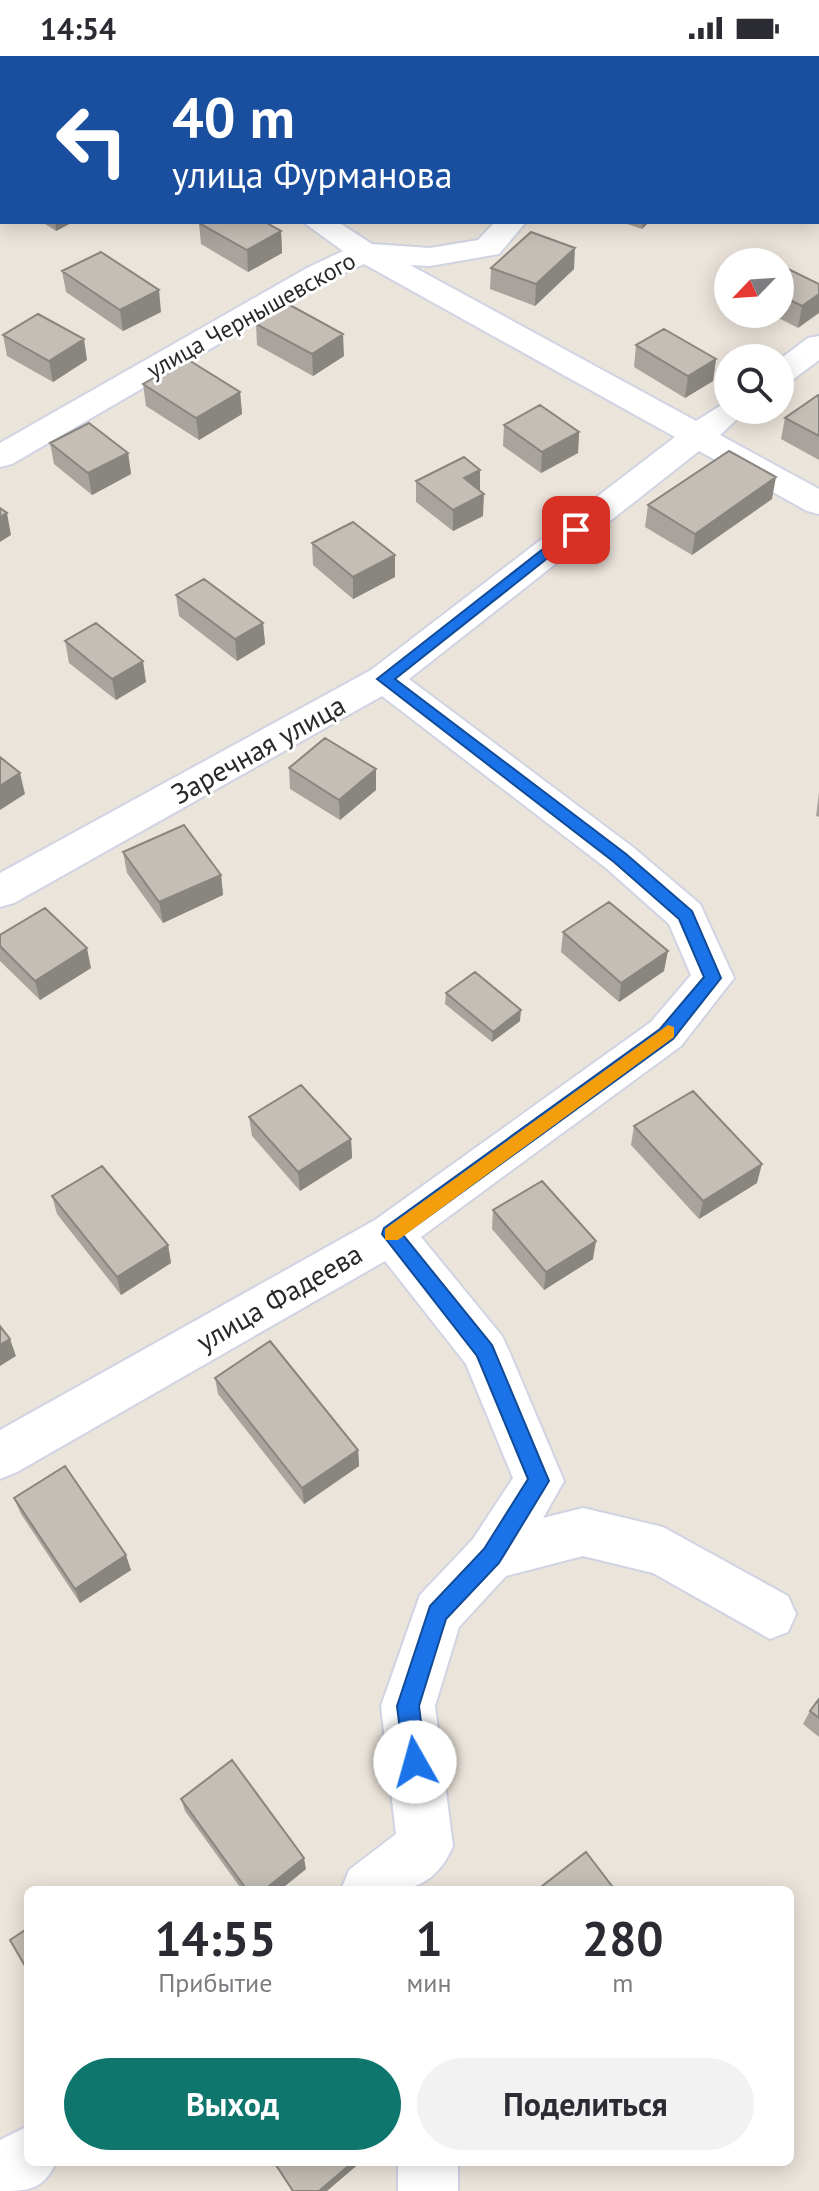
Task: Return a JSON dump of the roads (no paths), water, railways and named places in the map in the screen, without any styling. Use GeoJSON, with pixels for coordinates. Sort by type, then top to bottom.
{"type":"FeatureCollection","features":[{"type":"Feature","properties":{"kind":"street"},"geometry":{"type":"LineString","coordinates":[[321,224],[365,252],[819,503]]}},
{"type":"Feature","properties":{"kind":"street","name":"улица Чернышевского"},"geometry":{"type":"LineString","coordinates":[[0,457],[318,274],[365,252],[430,257],[488,248],[509,224]]}},
{"type":"Feature","properties":{"kind":"street"},"geometry":{"type":"LineString","coordinates":[[794,364],[819,345]]}},
{"type":"Feature","properties":{"kind":"street","name":"Заречная улица"},"geometry":{"type":"LineString","coordinates":[[0,892],[384,679],[714,422]]}},
{"type":"Feature","properties":{"kind":"street","name":"улица Фадеева"},"geometry":{"type":"LineString","coordinates":[[0,1456],[391,1234],[666,1034],[713,978],[686,915],[620,858],[384,679]]}},
{"type":"Feature","properties":{"kind":"street"},"geometry":{"type":"LineString","coordinates":[[379,1886],[425,1868],[408,1706],[438,1613],[491,1556],[539,1481],[485,1351],[391,1234]]}},
{"type":"Feature","properties":{"kind":"street"},"geometry":{"type":"LineString","coordinates":[[491,1556],[583,1532],[663,1551],[770,1614]]}},
{"type":"Feature","properties":{"kind":"street"},"geometry":{"type":"LineString","coordinates":[[0,2178],[24,2159]]}},
{"type":"Feature","properties":{"kind":"street"},"geometry":{"type":"LineString","coordinates":[[428,2166],[428,2191]]}}]}
